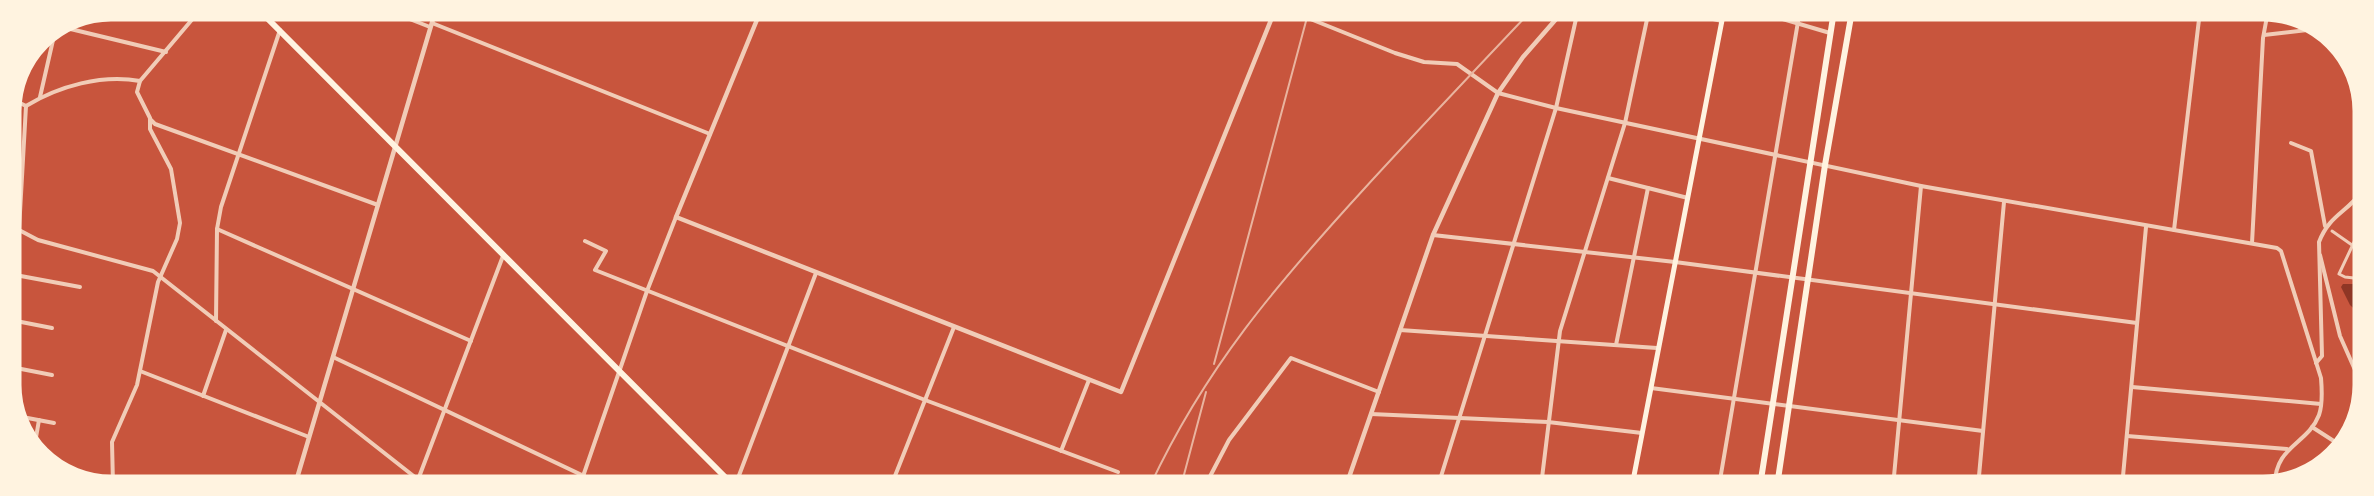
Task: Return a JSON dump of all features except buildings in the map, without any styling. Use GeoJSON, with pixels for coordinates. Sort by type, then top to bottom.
{"type":"FeatureCollection","features":[{"type":"Feature","properties":{"kind":"main road"},"geometry":{"type":"LineString","coordinates":[[270,20],[724,476]]}},
{"type":"Feature","properties":{"kind":"main road"},"geometry":{"type":"LineString","coordinates":[[1761,476],[1832,20]]}},
{"type":"Feature","properties":{"kind":"main road"},"geometry":{"type":"LineString","coordinates":[[1778,476],[1849,20]]}},
{"type":"Feature","properties":{"kind":"main road"},"geometry":{"type":"LineString","coordinates":[[1634,476],[1722,21]]}},
{"type":"Feature","properties":{"kind":"street"},"geometry":{"type":"LineString","coordinates":[[192,20],[140,81],[137,92],[150,118],[156,124],[378,205]]}},
{"type":"Feature","properties":{"kind":"street"},"geometry":{"type":"LineString","coordinates":[[416,20],[710,134]]}},
{"type":"Feature","properties":{"kind":"street"},"geometry":{"type":"LineString","coordinates":[[298,476],[433,20]]}},
{"type":"Feature","properties":{"kind":"street"},"geometry":{"type":"LineString","coordinates":[[332,357],[584,475],[647,291],[757,20]]}},
{"type":"Feature","properties":{"kind":"street"},"geometry":{"type":"LineString","coordinates":[[676,217],[1121,392],[1271,20]]}},
{"type":"Feature","properties":{"kind":"street"},"geometry":{"type":"LineString","coordinates":[[1314,20],[1395,54],[1424,62],[1457,64],[1498,93],[1556,108],[1922,186],[2146,227],[2252,243],[2281,251],[2321,378],[2321,404],[2312,427],[2287,449],[2275,476]]}},
{"type":"Feature","properties":{"kind":"street"},"geometry":{"type":"LineString","coordinates":[[1349,476],[1434,236],[1498,93],[1523,57],[1555,20]]}},
{"type":"Feature","properties":{"kind":"street"},"geometry":{"type":"LineString","coordinates":[[1441,476],[1556,108],[1576,20]]}},
{"type":"Feature","properties":{"kind":"street"},"geometry":{"type":"LineString","coordinates":[[1542,476],[1559,341],[1584,251],[1625,123],[1647,20]]}},
{"type":"Feature","properties":{"kind":"street"},"geometry":{"type":"LineString","coordinates":[[1718,20],[1722,21]]}},
{"type":"Feature","properties":{"kind":"street"},"geometry":{"type":"LineString","coordinates":[[1787,20],[1830,33]]}},
{"type":"Feature","properties":{"kind":"street"},"geometry":{"type":"LineString","coordinates":[[1721,476],[1798,20]]}},
{"type":"Feature","properties":{"kind":"street"},"geometry":{"type":"LineString","coordinates":[[2174,231],[2199,20]]}},
{"type":"Feature","properties":{"kind":"street"},"geometry":{"type":"LineString","coordinates":[[2252,243],[2266,20]]}},
{"type":"Feature","properties":{"kind":"street"},"geometry":{"type":"LineString","coordinates":[[69,30],[166,52]]}},
{"type":"Feature","properties":{"kind":"street"},"geometry":{"type":"LineString","coordinates":[[216,322],[217,229],[221,207],[280,30]]}},
{"type":"Feature","properties":{"kind":"street"},"geometry":{"type":"LineString","coordinates":[[2264,35],[2305,30]]}},
{"type":"Feature","properties":{"kind":"street"},"geometry":{"type":"LineString","coordinates":[[40,97],[54,40]]}},
{"type":"Feature","properties":{"kind":"street"},"geometry":{"type":"LineString","coordinates":[[26,106],[40,97],[99,78],[140,81]]}},
{"type":"Feature","properties":{"kind":"street"},"geometry":{"type":"LineString","coordinates":[[20,103],[26,106]]}},
{"type":"Feature","properties":{"kind":"street"},"geometry":{"type":"LineString","coordinates":[[20,212],[26,106]]}},
{"type":"Feature","properties":{"kind":"street"},"geometry":{"type":"LineString","coordinates":[[113,476],[112,442],[133,400],[160,277],[177,239],[180,223],[171,169],[150,129],[150,118]]}},
{"type":"Feature","properties":{"kind":"street"},"geometry":{"type":"LineString","coordinates":[[2291,143],[2311,151],[2312,170],[2325,226],[2318,251],[2322,356],[2316,364]]}},
{"type":"Feature","properties":{"kind":"street"},"geometry":{"type":"LineString","coordinates":[[1608,178],[1688,198]]}},
{"type":"Feature","properties":{"kind":"street"},"geometry":{"type":"LineString","coordinates":[[1894,476],[1922,186]]}},
{"type":"Feature","properties":{"kind":"street"},"geometry":{"type":"LineString","coordinates":[[1616,345],[1648,188]]}},
{"type":"Feature","properties":{"kind":"street"},"geometry":{"type":"LineString","coordinates":[[1979,476],[2004,202]]}},
{"type":"Feature","properties":{"kind":"street"},"geometry":{"type":"LineString","coordinates":[[2325,226],[2354,202]]}},
{"type":"Feature","properties":{"kind":"street"},"geometry":{"type":"LineString","coordinates":[[2123,476],[2146,227]]}},
{"type":"Feature","properties":{"kind":"street"},"geometry":{"type":"LineString","coordinates":[[217,229],[471,341]]}},
{"type":"Feature","properties":{"kind":"street"},"geometry":{"type":"LineString","coordinates":[[20,231],[38,240],[153,271],[413,476]]}},
{"type":"Feature","properties":{"kind":"street"},"geometry":{"type":"LineString","coordinates":[[2332,231],[2352,244]]}},
{"type":"Feature","properties":{"kind":"street"},"geometry":{"type":"LineString","coordinates":[[1434,236],[1675,262],[2137,323]]}},
{"type":"Feature","properties":{"kind":"street"},"geometry":{"type":"LineString","coordinates":[[585,241],[606,251],[595,270],[925,400],[1118,472]]}},
{"type":"Feature","properties":{"kind":"street"},"geometry":{"type":"LineString","coordinates":[[2354,241],[2339,274],[2354,278]]}},
{"type":"Feature","properties":{"kind":"street"},"geometry":{"type":"LineString","coordinates":[[2318,251],[2340,336],[2354,368]]}},
{"type":"Feature","properties":{"kind":"street"},"geometry":{"type":"LineString","coordinates":[[420,476],[503,256]]}},
{"type":"Feature","properties":{"kind":"street"},"geometry":{"type":"LineString","coordinates":[[738,476],[816,273]]}},
{"type":"Feature","properties":{"kind":"street"},"geometry":{"type":"LineString","coordinates":[[20,275],[80,287]]}},
{"type":"Feature","properties":{"kind":"street"},"geometry":{"type":"LineString","coordinates":[[20,322],[52,328]]}},
{"type":"Feature","properties":{"kind":"street"},"geometry":{"type":"LineString","coordinates":[[895,476],[954,327]]}},
{"type":"Feature","properties":{"kind":"street"},"geometry":{"type":"LineString","coordinates":[[203,396],[226,330]]}},
{"type":"Feature","properties":{"kind":"street"},"geometry":{"type":"LineString","coordinates":[[1400,330],[1657,348]]}},
{"type":"Feature","properties":{"kind":"street"},"geometry":{"type":"LineString","coordinates":[[1210,476],[1229,440],[1291,358],[1379,392]]}},
{"type":"Feature","properties":{"kind":"street"},"geometry":{"type":"LineString","coordinates":[[20,369],[52,375]]}},
{"type":"Feature","properties":{"kind":"street"},"geometry":{"type":"LineString","coordinates":[[140,371],[309,437]]}},
{"type":"Feature","properties":{"kind":"street"},"geometry":{"type":"LineString","coordinates":[[1061,451],[1089,380]]}},
{"type":"Feature","properties":{"kind":"street"},"geometry":{"type":"LineString","coordinates":[[1650,387],[1983,431]]}},
{"type":"Feature","properties":{"kind":"street"},"geometry":{"type":"LineString","coordinates":[[2132,387],[2321,404]]}},
{"type":"Feature","properties":{"kind":"street"},"geometry":{"type":"LineString","coordinates":[[1371,414],[1548,422],[1642,433]]}},
{"type":"Feature","properties":{"kind":"street"},"geometry":{"type":"LineString","coordinates":[[26,418],[54,423]]}},
{"type":"Feature","properties":{"kind":"street"},"geometry":{"type":"LineString","coordinates":[[36,438],[39,420]]}},
{"type":"Feature","properties":{"kind":"street"},"geometry":{"type":"LineString","coordinates":[[2312,427],[2335,442]]}},
{"type":"Feature","properties":{"kind":"street"},"geometry":{"type":"LineString","coordinates":[[2127,436],[2287,449]]}},
{"type":"Feature","properties":{"kind":"shaded area"},"geometry":{"type":"Polygon","coordinates":[[[2343,284],[2354,284],[2354,309],[2350,305],[2341,287],[2343,284]]]}},
{"type":"Feature","properties":{"kind":"railway"},"geometry":{"type":"LineString","coordinates":[[1214,364],[1306,20]]}},
{"type":"Feature","properties":{"kind":"railway"},"geometry":{"type":"LineString","coordinates":[[1155,476],[1194,403],[1245,329],[1273,294],[1364,189],[1523,20]]}},
{"type":"Feature","properties":{"kind":"railway"},"geometry":{"type":"LineString","coordinates":[[1184,476],[1206,392]]}}]}
